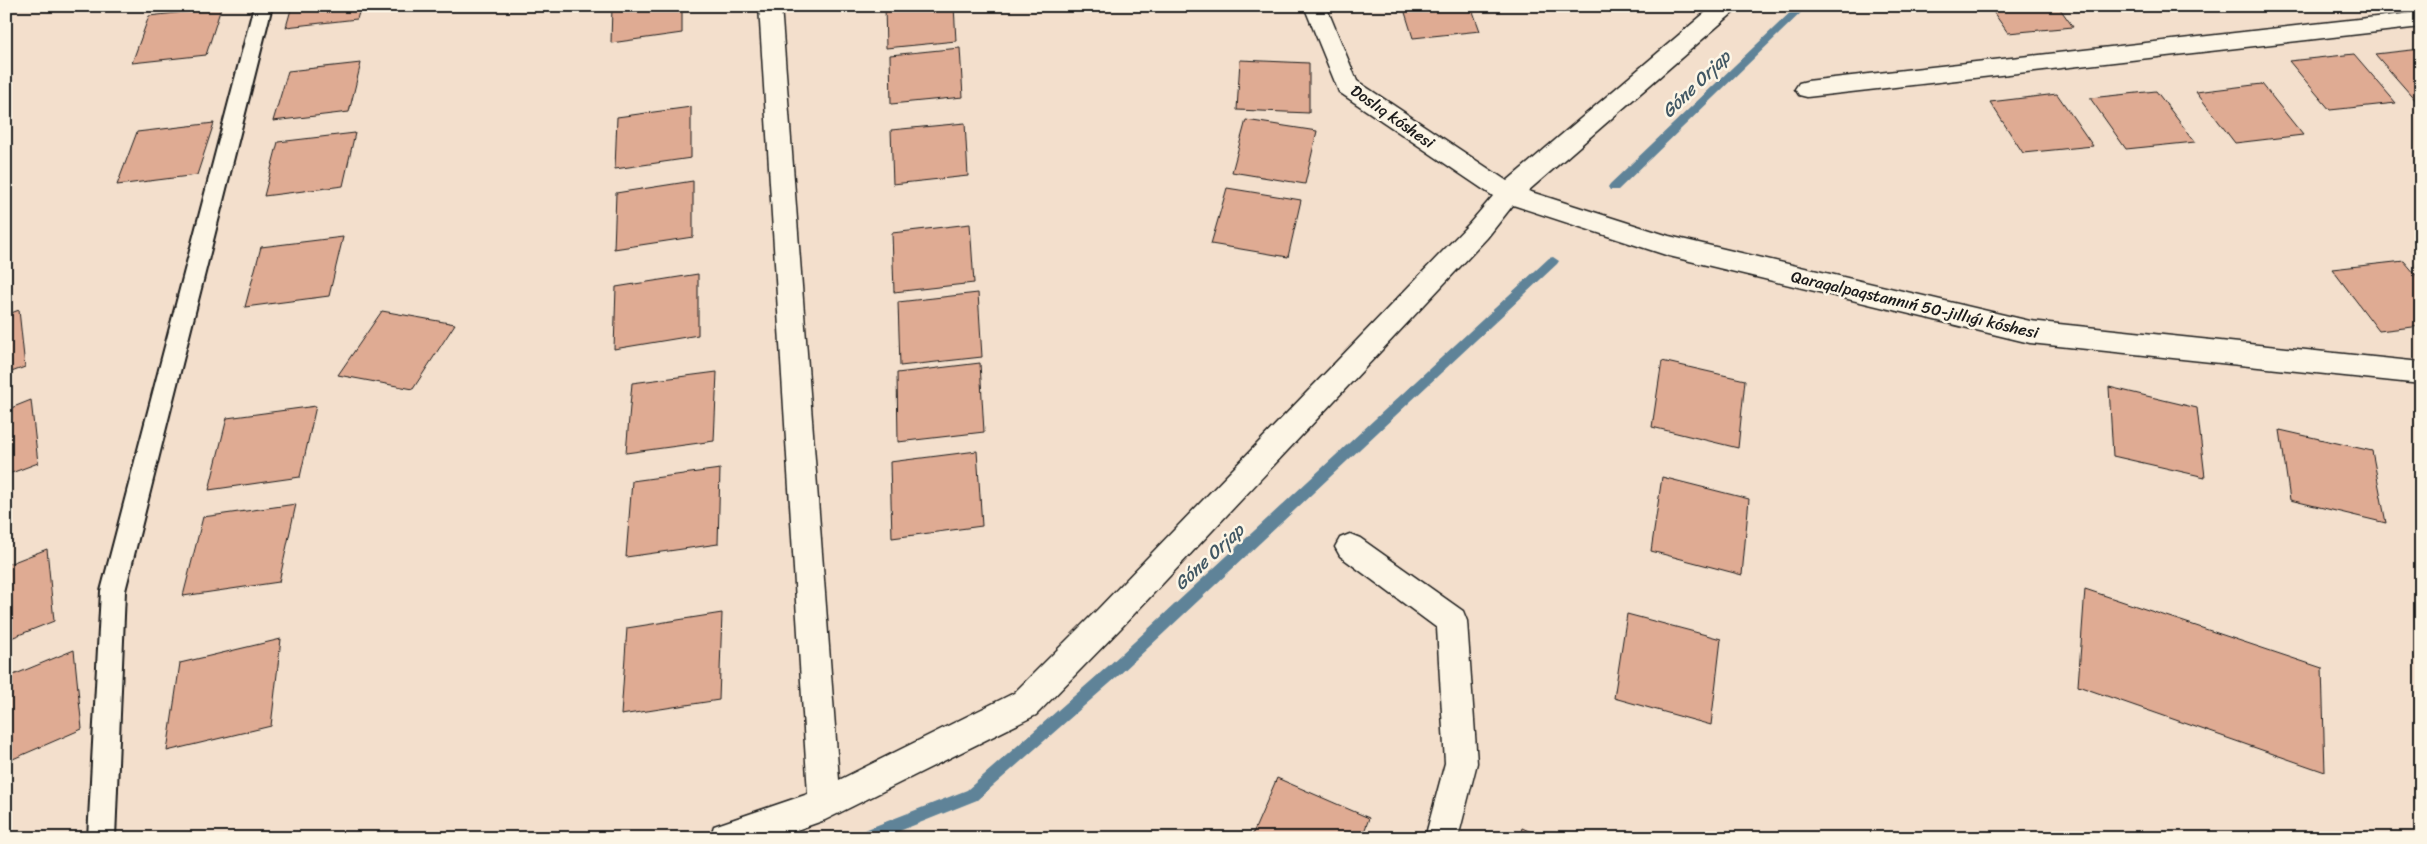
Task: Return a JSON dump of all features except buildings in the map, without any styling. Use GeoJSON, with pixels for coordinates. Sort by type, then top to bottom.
{"type":"FeatureCollection","features":[{"type":"Feature","properties":{"kind":"street"},"geometry":{"type":"LineString","coordinates":[[770,6],[825,804]]}},
{"type":"Feature","properties":{"kind":"street","name":"Doslıq kóshesi"},"geometry":{"type":"LineString","coordinates":[[1315,6],[1347,86],[1508,194]]}},
{"type":"Feature","properties":{"kind":"street"},"geometry":{"type":"LineString","coordinates":[[726,838],[825,804],[1025,704],[1109,619],[1478,231],[1508,194],[1727,6]]}},
{"type":"Feature","properties":{"kind":"street"},"geometry":{"type":"LineString","coordinates":[[1807,89],[2421,19]]}},
{"type":"Feature","properties":{"kind":"street","name":"Qaraqalpaqstannıń 50-jıllıǵı kóshesi"},"geometry":{"type":"LineString","coordinates":[[1508,194],[1669,246],[2030,332],[2421,373]]}},
{"type":"Feature","properties":{"kind":"street"},"geometry":{"type":"LineString","coordinates":[[1350,546],[1452,620],[1461,763],[1441,838]]}},
{"type":"Feature","properties":{"kind":"lane"},"geometry":{"type":"LineString","coordinates":[[101,838],[113,591],[262,6]]}},
{"type":"Feature","properties":{"kind":"waterway","name":"Góne Orjap"},"geometry":{"type":"LineString","coordinates":[[1614,187],[1803,6]]}},
{"type":"Feature","properties":{"kind":"waterway","name":"Góne Orjap"},"geometry":{"type":"LineString","coordinates":[[862,838],[972,795],[1112,672],[1553,261]]}}]}
